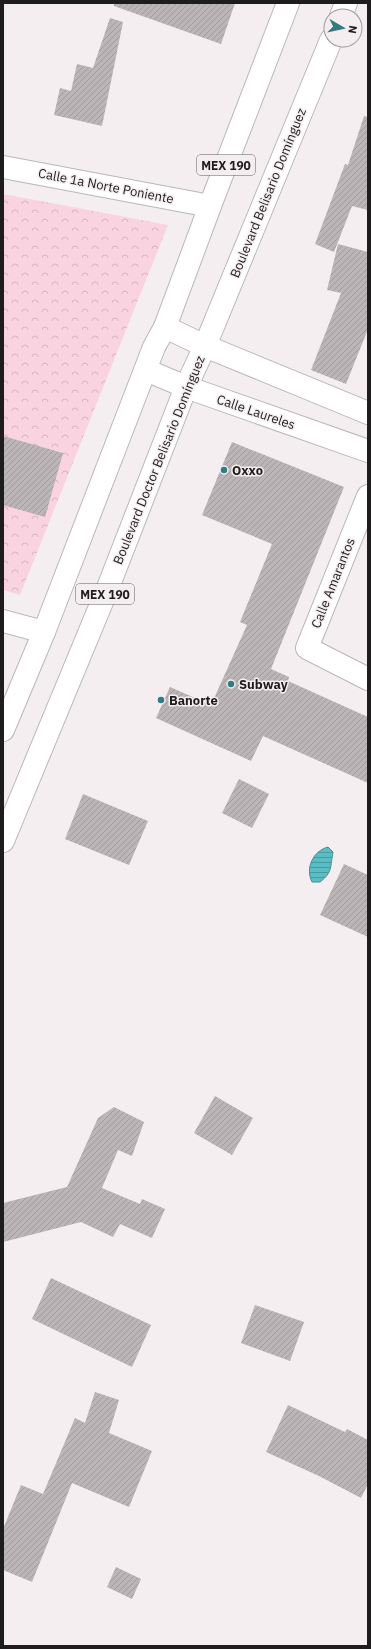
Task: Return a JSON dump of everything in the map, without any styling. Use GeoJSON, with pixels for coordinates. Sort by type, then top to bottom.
{"type":"FeatureCollection","features":[{"type":"Feature","properties":{"kind":"main road","name":"MEX 190"},"geometry":{"type":"LineString","coordinates":[[3,730],[44,632],[154,347],[165,327],[288,3]]}},
{"type":"Feature","properties":{"kind":"main road","name":"Boulevard Belisario Domínguez"},"geometry":{"type":"LineString","coordinates":[[205,346],[328,48]]}},
{"type":"Feature","properties":{"kind":"main road","name":"Calle 1a Norte Poniente"},"geometry":{"type":"LineString","coordinates":[[3,167],[210,206]]}},
{"type":"Feature","properties":{"kind":"main road"},"geometry":{"type":"LineString","coordinates":[[165,327],[205,346],[368,413]]}},
{"type":"Feature","properties":{"kind":"main road","name":"Boulevard Doctor Belisario Domínguez"},"geometry":{"type":"LineString","coordinates":[[3,841],[109,585],[186,388],[205,346]]}},
{"type":"Feature","properties":{"kind":"main road","name":"Calle Laureles"},"geometry":{"type":"LineString","coordinates":[[146,370],[186,388],[368,451]]}},
{"type":"Feature","properties":{"kind":"main road","name":"Calle Amarantos"},"geometry":{"type":"LineString","coordinates":[[368,496],[307,648],[368,680]]}},
{"type":"Feature","properties":{"kind":"main road"},"geometry":{"type":"LineString","coordinates":[[3,621],[44,632]]}},
{"type":"Feature","properties":{"kind":"green space"},"geometry":{"type":"Polygon","coordinates":[[[3,194],[168,225],[20,595],[3,590],[3,194]]]}},
{"type":"Feature","properties":{"kind":"water"},"geometry":{"type":"Polygon","coordinates":[[[328,847],[333,852],[329,872],[320,882],[312,882],[309,871],[314,856],[318,852],[328,847]]]}},
{"type":"Feature","properties":{"kind":"building"},"geometry":{"type":"Polygon","coordinates":[[[114,3],[235,3],[221,44],[114,6],[114,3]]]}},
{"type":"Feature","properties":{"kind":"building"},"geometry":{"type":"Polygon","coordinates":[[[110,18],[123,22],[102,126],[54,115],[60,88],[71,91],[77,64],[93,68],[110,18]]]}},
{"type":"Feature","properties":{"kind":"building"},"geometry":{"type":"Polygon","coordinates":[[[364,116],[368,117],[368,210],[352,206],[334,252],[315,244],[345,164],[348,165],[364,116]]]}},
{"type":"Feature","properties":{"kind":"building"},"geometry":{"type":"Polygon","coordinates":[[[338,244],[368,252],[368,329],[346,384],[311,370],[341,293],[327,290],[338,244]]]}},
{"type":"Feature","properties":{"kind":"building"},"geometry":{"type":"Polygon","coordinates":[[[3,436],[63,453],[45,517],[3,505],[3,436]]]}},
{"type":"Feature","properties":{"kind":"building"},"geometry":{"type":"Polygon","coordinates":[[[232,442],[344,487],[271,669],[289,677],[288,681],[368,717],[368,783],[263,736],[251,761],[156,718],[170,687],[211,705],[247,625],[240,622],[272,544],[202,515],[232,442]]]}},
{"type":"Feature","properties":{"kind":"building"},"geometry":{"type":"Polygon","coordinates":[[[239,779],[269,794],[252,828],[222,813],[239,779]]]}},
{"type":"Feature","properties":{"kind":"building"},"geometry":{"type":"Polygon","coordinates":[[[83,794],[148,821],[129,865],[65,839],[83,794]]]}},
{"type":"Feature","properties":{"kind":"building"},"geometry":{"type":"Polygon","coordinates":[[[344,864],[368,875],[368,937],[320,915],[344,864]]]}},
{"type":"Feature","properties":{"kind":"building"},"geometry":{"type":"Polygon","coordinates":[[[215,1096],[253,1118],[232,1155],[194,1133],[215,1096]]]}},
{"type":"Feature","properties":{"kind":"building"},"geometry":{"type":"Polygon","coordinates":[[[114,1107],[144,1122],[132,1156],[118,1150],[102,1188],[140,1204],[142,1199],[165,1209],[152,1238],[120,1224],[113,1237],[81,1222],[3,1242],[3,1203],[67,1187],[98,1118],[114,1107]]]}},
{"type":"Feature","properties":{"kind":"building"},"geometry":{"type":"Polygon","coordinates":[[[51,1278],[151,1325],[132,1367],[32,1319],[51,1278]]]}},
{"type":"Feature","properties":{"kind":"building"},"geometry":{"type":"Polygon","coordinates":[[[255,1305],[304,1322],[290,1361],[241,1343],[255,1305]]]}},
{"type":"Feature","properties":{"kind":"building"},"geometry":{"type":"Polygon","coordinates":[[[95,1392],[119,1400],[109,1433],[152,1451],[129,1507],[72,1483],[32,1582],[3,1570],[3,1529],[21,1485],[43,1494],[75,1418],[85,1423],[95,1392]]]}},
{"type":"Feature","properties":{"kind":"building"},"geometry":{"type":"Polygon","coordinates":[[[288,1405],[345,1432],[347,1429],[368,1440],[368,1484],[361,1498],[319,1476],[266,1452],[288,1405]]]}},
{"type":"Feature","properties":{"kind":"building"},"geometry":{"type":"Polygon","coordinates":[[[116,1567],[141,1579],[132,1599],[107,1587],[116,1567]]]}},
{"type":"Feature","properties":{"kind":"place","name":"Oxxo"},"geometry":{"type":"Point","coordinates":[224,470]}},
{"type":"Feature","properties":{"kind":"place","name":"Subway"},"geometry":{"type":"Point","coordinates":[231,684]}},
{"type":"Feature","properties":{"kind":"place","name":"Banorte"},"geometry":{"type":"Point","coordinates":[161,700]}}]}
